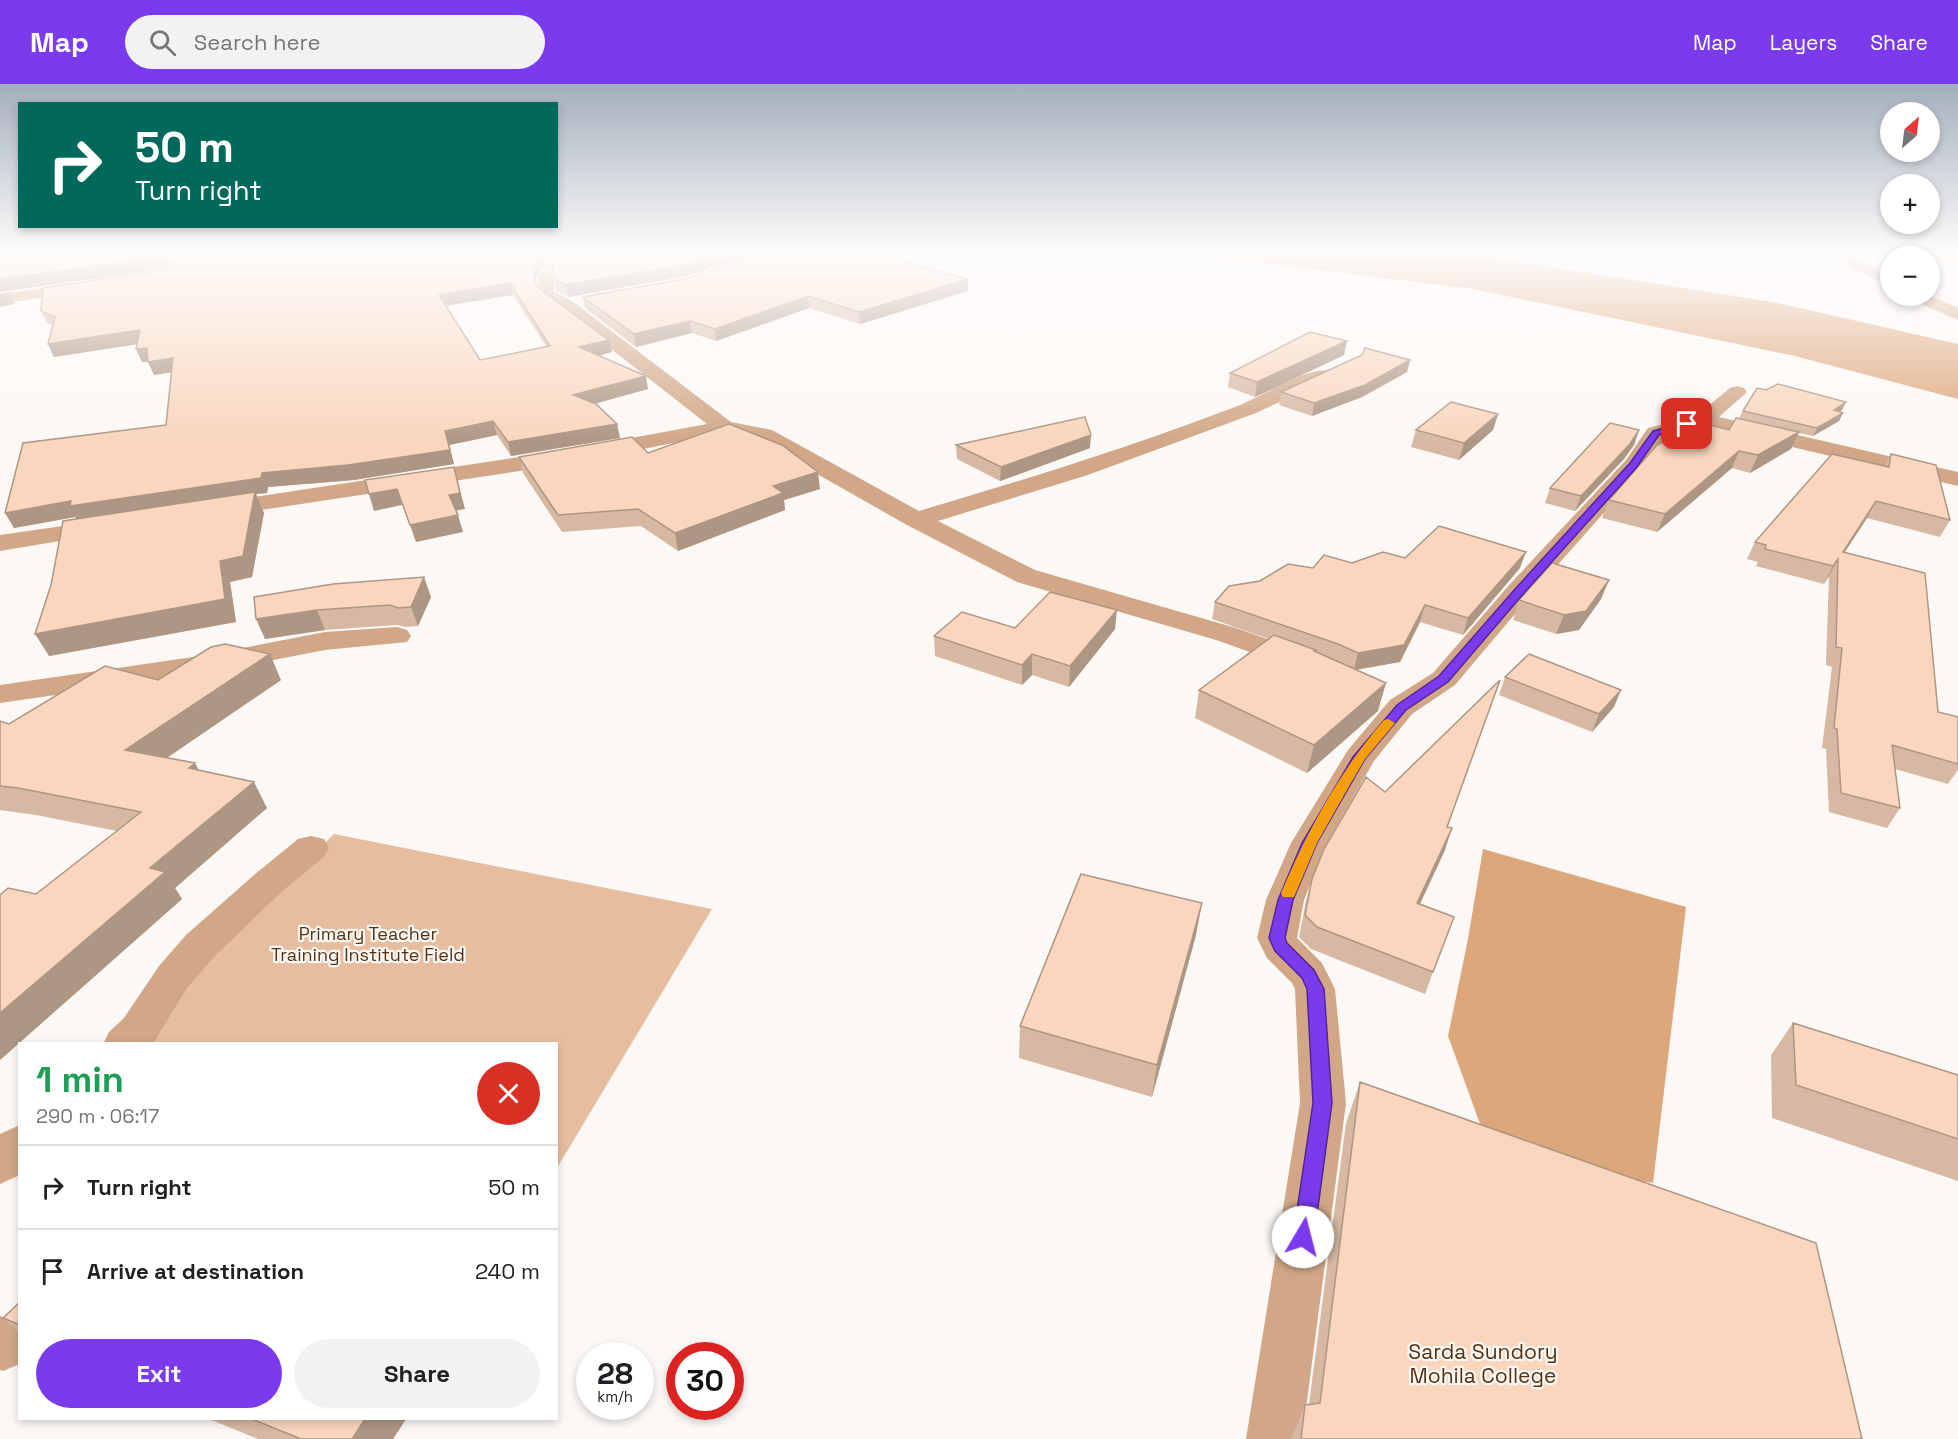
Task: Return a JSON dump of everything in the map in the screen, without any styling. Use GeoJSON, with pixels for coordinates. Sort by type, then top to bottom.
{"type":"FeatureCollection","features":[{"type":"Feature","properties":{"kind":"street"},"geometry":{"type":"LineString","coordinates":[[580,316],[724,428]]}},
{"type":"Feature","properties":{"kind":"street"},"geometry":{"type":"LineString","coordinates":[[916,520],[1077,471],[1249,409],[1342,366]]}},
{"type":"Feature","properties":{"kind":"street"},"geometry":{"type":"LineString","coordinates":[[1274,1439],[1323,1103],[1316,989],[1308,974],[1281,946],[1277,938],[1285,900],[1309,843],[1391,702],[1444,679],[1520,590],[1634,465],[1656,433],[1703,420],[1737,392]]}},
{"type":"Feature","properties":{"kind":"street"},"geometry":{"type":"LineString","coordinates":[[1703,420],[1958,479]]}},
{"type":"Feature","properties":{"kind":"street"},"geometry":{"type":"LineString","coordinates":[[189,514],[572,456],[724,428],[764,435],[916,520],[1026,576],[1226,634],[1322,669]]}},
{"type":"Feature","properties":{"kind":"street"},"geometry":{"type":"LineString","coordinates":[[0,543],[130,523]]}},
{"type":"Feature","properties":{"kind":"street"},"geometry":{"type":"LineString","coordinates":[[0,694],[207,664],[325,641],[397,636]]}},
{"type":"Feature","properties":{"kind":"street"},"geometry":{"type":"LineString","coordinates":[[126,1042],[140,1030],[173,977],[200,946],[311,849]]}},
{"type":"Feature","properties":{"kind":"street"},"geometry":{"type":"LineString","coordinates":[[0,1163],[18,1147]]}},
{"type":"Feature","properties":{"kind":"green space","name":"Primary Teacher Training Institute Field"},"geometry":{"type":"Polygon","coordinates":[[[334,834],[712,909],[558,1166],[558,1042],[122,1042],[334,834]]]}},
{"type":"Feature","properties":{"kind":"shaded area"},"geometry":{"type":"Polygon","coordinates":[[[1604,316],[1836,316],[1958,344],[1958,399],[1795,356],[1604,316]]]}},
{"type":"Feature","properties":{"kind":"shaded area"},"geometry":{"type":"Polygon","coordinates":[[[1483,849],[1686,907],[1653,1183],[1491,1154],[1448,1036],[1468,939],[1483,849]]]}},
{"type":"Feature","properties":{"kind":"building"},"geometry":{"type":"Polygon","coordinates":[[[53,316],[452,316],[480,360],[550,346],[531,316],[577,316],[609,340],[579,347],[646,376],[573,395],[596,404],[617,424],[508,442],[493,421],[445,431],[450,450],[348,465],[262,473],[261,478],[70,506],[71,501],[5,513],[23,443],[166,425],[173,358],[148,362],[147,348],[136,349],[140,330],[48,344],[55,317],[53,316]]]}},
{"type":"Feature","properties":{"kind":"building"},"geometry":{"type":"Polygon","coordinates":[[[610,316],[751,316],[715,329],[690,321],[634,334],[610,316]]]}},
{"type":"Feature","properties":{"kind":"building"},"geometry":{"type":"Polygon","coordinates":[[[1310,332],[1347,341],[1257,382],[1230,373],[1310,332]]]}},
{"type":"Feature","properties":{"kind":"building"},"geometry":{"type":"Polygon","coordinates":[[[1365,348],[1410,360],[1365,385],[1314,403],[1281,392],[1362,355],[1365,348]]]}},
{"type":"Feature","properties":{"kind":"building"},"geometry":{"type":"Polygon","coordinates":[[[1778,384],[1846,402],[1834,410],[1843,413],[1817,428],[1743,411],[1757,388],[1766,390],[1778,384]]]}},
{"type":"Feature","properties":{"kind":"building"},"geometry":{"type":"Polygon","coordinates":[[[1451,402],[1498,414],[1464,443],[1416,430],[1451,402]]]}},
{"type":"Feature","properties":{"kind":"building"},"geometry":{"type":"Polygon","coordinates":[[[1085,417],[1091,435],[1001,467],[956,445],[1085,417]]]}},
{"type":"Feature","properties":{"kind":"building"},"geometry":{"type":"Polygon","coordinates":[[[1736,418],[1799,432],[1758,455],[1739,451],[1665,514],[1609,500],[1657,445],[1698,422],[1729,430],[1736,418]]]}},
{"type":"Feature","properties":{"kind":"building"},"geometry":{"type":"Polygon","coordinates":[[[1610,423],[1639,430],[1630,444],[1581,496],[1550,488],[1610,423]]]}},
{"type":"Feature","properties":{"kind":"building"},"geometry":{"type":"Polygon","coordinates":[[[729,424],[782,445],[818,472],[773,486],[783,493],[675,533],[638,509],[558,515],[519,457],[632,437],[648,453],[729,424]]]}},
{"type":"Feature","properties":{"kind":"building"},"geometry":{"type":"Polygon","coordinates":[[[1832,454],[1889,467],[1891,454],[1936,465],[1950,520],[1876,501],[1843,552],[1925,573],[1938,712],[1958,717],[1958,764],[1892,745],[1900,808],[1841,793],[1837,729],[1834,728],[1842,648],[1836,647],[1838,559],[1833,566],[1765,549],[1766,545],[1755,542],[1832,454]]]}},
{"type":"Feature","properties":{"kind":"building"},"geometry":{"type":"Polygon","coordinates":[[[454,467],[460,493],[449,495],[458,515],[410,525],[397,489],[369,494],[365,480],[454,467]]]}},
{"type":"Feature","properties":{"kind":"building"},"geometry":{"type":"Polygon","coordinates":[[[255,492],[243,556],[220,561],[225,599],[35,634],[51,585],[63,521],[255,492]]]}},
{"type":"Feature","properties":{"kind":"building"},"geometry":{"type":"Polygon","coordinates":[[[1439,526],[1526,552],[1468,618],[1425,605],[1404,645],[1358,653],[1215,602],[1229,586],[1260,581],[1288,564],[1313,568],[1324,555],[1352,563],[1383,552],[1405,558],[1439,526]]]}},
{"type":"Feature","properties":{"kind":"building"},"geometry":{"type":"Polygon","coordinates":[[[1552,563],[1609,580],[1586,611],[1564,615],[1519,600],[1552,563]]]}},
{"type":"Feature","properties":{"kind":"building"},"geometry":{"type":"Polygon","coordinates":[[[424,577],[411,607],[399,608],[390,605],[317,610],[256,619],[254,597],[333,584],[424,577]]]}},
{"type":"Feature","properties":{"kind":"building"},"geometry":{"type":"Polygon","coordinates":[[[1050,592],[1117,610],[1070,666],[1032,654],[1022,665],[934,636],[962,612],[1015,628],[1050,592]]]}},
{"type":"Feature","properties":{"kind":"building"},"geometry":{"type":"Polygon","coordinates":[[[1274,635],[1316,650],[1314,651],[1386,683],[1314,745],[1199,690],[1274,635]]]}},
{"type":"Feature","properties":{"kind":"building"},"geometry":{"type":"Polygon","coordinates":[[[225,644],[270,654],[125,750],[195,763],[189,768],[254,782],[150,868],[165,872],[0,1013],[0,895],[8,888],[36,894],[141,812],[0,786],[0,721],[9,724],[105,666],[158,680],[211,647],[225,644]]]}},
{"type":"Feature","properties":{"kind":"building"},"geometry":{"type":"Polygon","coordinates":[[[1529,654],[1621,690],[1599,714],[1505,677],[1529,654]]]}},
{"type":"Feature","properties":{"kind":"building"},"geometry":{"type":"Polygon","coordinates":[[[1500,680],[1447,827],[1452,828],[1417,903],[1454,917],[1433,972],[1317,927],[1305,915],[1312,879],[1324,849],[1366,777],[1385,792],[1500,680]]]}},
{"type":"Feature","properties":{"kind":"building"},"geometry":{"type":"Polygon","coordinates":[[[1081,874],[1202,903],[1157,1065],[1020,1026],[1081,874]]]}},
{"type":"Feature","properties":{"kind":"building"},"geometry":{"type":"Polygon","coordinates":[[[1793,1023],[1958,1075],[1958,1139],[1796,1085],[1793,1023]]]}},
{"type":"Feature","properties":{"kind":"building","name":"Sarda Sundory Mohila College"},"geometry":{"type":"Polygon","coordinates":[[[1360,1082],[1816,1243],[1862,1439],[1301,1439],[1305,1405],[1320,1403],[1360,1082]]]}},
{"type":"Feature","properties":{"kind":"building"},"geometry":{"type":"Polygon","coordinates":[[[18,1304],[18,1324],[3,1318],[18,1304]]]}},
{"type":"Feature","properties":{"kind":"building"},"geometry":{"type":"Polygon","coordinates":[[[254,1420],[364,1420],[352,1439],[301,1439],[254,1420]]]}},
{"type":"Feature","properties":{"kind":"slow traffic"},"geometry":{"type":"LineString","coordinates":[[1288,893],[1309,843],[1341,788],[1360,757],[1388,723]]}},
{"type":"Feature","properties":{"kind":"route"},"geometry":{"type":"LineString","coordinates":[[1303,1237],[1323,1103],[1316,989],[1308,974],[1281,946],[1277,938],[1285,900],[1309,843],[1360,757],[1401,707],[1444,679],[1520,590],[1634,465],[1656,433],[1687,424]]}}]}
